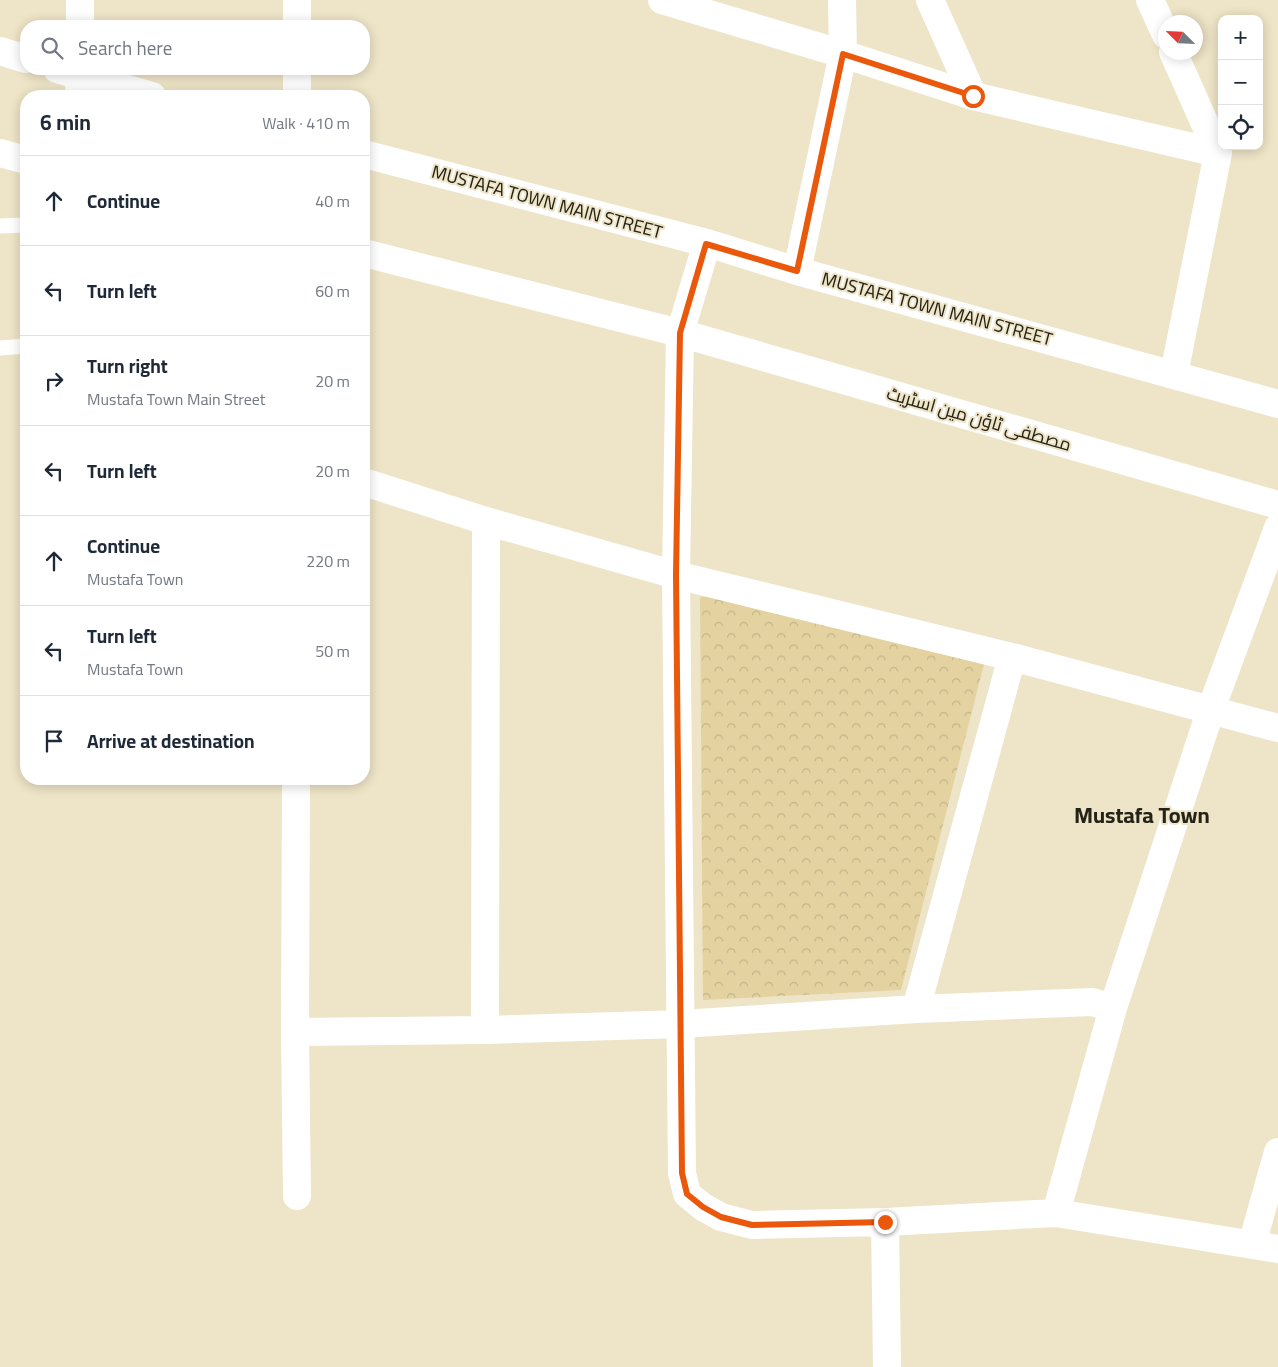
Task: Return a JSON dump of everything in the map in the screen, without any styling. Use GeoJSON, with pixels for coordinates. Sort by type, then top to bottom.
{"type":"FeatureCollection","features":[{"type":"Feature","properties":{"kind":"street"},"geometry":{"type":"LineString","coordinates":[[80,0],[80,20]]}},
{"type":"Feature","properties":{"kind":"street"},"geometry":{"type":"LineString","coordinates":[[297,0],[297,20]]}},
{"type":"Feature","properties":{"kind":"street"},"geometry":{"type":"LineString","coordinates":[[662,0],[843,54],[973,96],[1218,153]]}},
{"type":"Feature","properties":{"kind":"street"},"geometry":{"type":"LineString","coordinates":[[797,271],[843,54],[842,0]]}},
{"type":"Feature","properties":{"kind":"street"},"geometry":{"type":"LineString","coordinates":[[930,0],[973,96]]}},
{"type":"Feature","properties":{"kind":"street"},"geometry":{"type":"LineString","coordinates":[[1150,0],[1158,18]]}},
{"type":"Feature","properties":{"kind":"street"},"geometry":{"type":"LineString","coordinates":[[0,51],[20,57]]}},
{"type":"Feature","properties":{"kind":"street"},"geometry":{"type":"LineString","coordinates":[[1174,374],[1218,153],[1177,60]]}},
{"type":"Feature","properties":{"kind":"street"},"geometry":{"type":"LineString","coordinates":[[297,75],[297,90]]}},
{"type":"Feature","properties":{"kind":"street"},"geometry":{"type":"LineString","coordinates":[[74,77],[127,90]]}},
{"type":"Feature","properties":{"kind":"street"},"geometry":{"type":"LineString","coordinates":[[0,153],[20,158]]}},
{"type":"Feature","properties":{"kind":"street","name":"MUSTAFA TOWN MAIN STREET"},"geometry":{"type":"LineString","coordinates":[[370,156],[706,244],[1278,404]]}},
{"type":"Feature","properties":{"kind":"street"},"geometry":{"type":"LineString","coordinates":[[706,244],[680,333],[676,575],[682,1173],[687,1194],[703,1207],[721,1217],[752,1225],[885,1222],[1056,1213],[1265,1246],[1278,1152]]}},
{"type":"Feature","properties":{"kind":"street"},"geometry":{"type":"LineString","coordinates":[[370,256],[680,333]]}},
{"type":"Feature","properties":{"kind":"street","name":"مصطفی ٹاؤن مین اسٹریٹ"},"geometry":{"type":"LineString","coordinates":[[680,333],[1278,505]]}},
{"type":"Feature","properties":{"kind":"street"},"geometry":{"type":"LineString","coordinates":[[370,484],[486,521],[676,575],[1012,657],[1278,728]]}},
{"type":"Feature","properties":{"kind":"street"},"geometry":{"type":"LineString","coordinates":[[485,1030],[486,521]]}},
{"type":"Feature","properties":{"kind":"street"},"geometry":{"type":"LineString","coordinates":[[1056,1213],[1113,1008],[1211,709],[1278,528]]}},
{"type":"Feature","properties":{"kind":"street"},"geometry":{"type":"LineString","coordinates":[[916,1009],[1012,657]]}},
{"type":"Feature","properties":{"kind":"street"},"geometry":{"type":"LineString","coordinates":[[296,785],[295,1032],[297,1196]]}},
{"type":"Feature","properties":{"kind":"street"},"geometry":{"type":"LineString","coordinates":[[295,1032],[485,1030],[682,1024],[916,1009],[1092,1002],[1113,1008]]}},
{"type":"Feature","properties":{"kind":"street"},"geometry":{"type":"LineString","coordinates":[[885,1222],[887,1367]]}},
{"type":"Feature","properties":{"kind":"lane"},"geometry":{"type":"LineString","coordinates":[[0,226],[20,225]]}},
{"type":"Feature","properties":{"kind":"lane"},"geometry":{"type":"LineString","coordinates":[[0,348],[20,346]]}},
{"type":"Feature","properties":{"kind":"green space"},"geometry":{"type":"Polygon","coordinates":[[[726,594],[984,664],[901,990],[703,1000],[700,597],[726,594]]]}},
{"type":"Feature","properties":{"kind":"district","name":"Mustafa Town"},"geometry":{"type":"Point","coordinates":[1142,815]}},
{"type":"Feature","properties":{"kind":"route"},"geometry":{"type":"LineString","coordinates":[[885,1222],[752,1225],[721,1217],[703,1207],[687,1194],[682,1173],[676,575],[680,333],[706,244],[797,271],[843,54],[973,96]]}}]}
